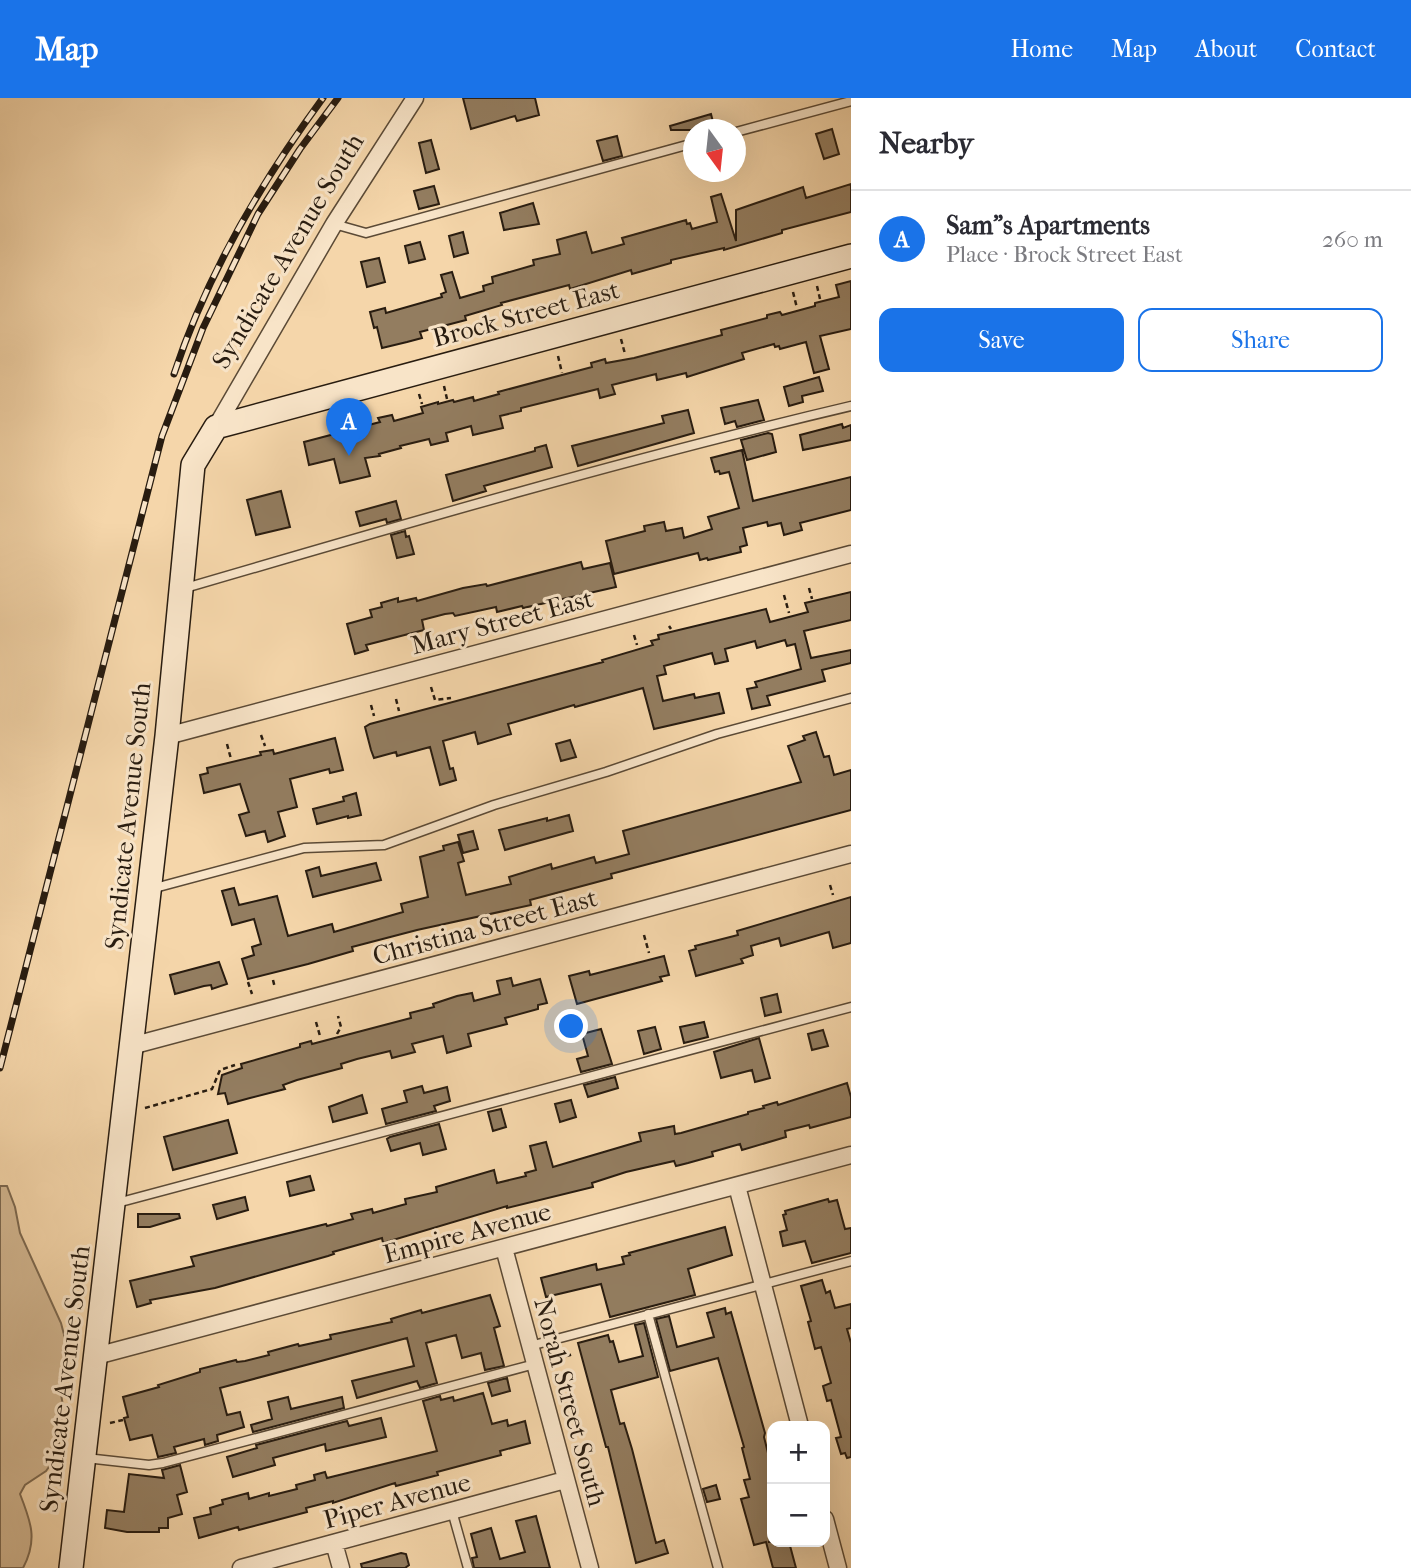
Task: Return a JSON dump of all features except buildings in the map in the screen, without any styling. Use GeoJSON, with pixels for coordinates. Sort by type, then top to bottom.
{"type":"FeatureCollection","features":[{"type":"Feature","properties":{"kind":"street","name":"Syndicate Avenue South"},"geometry":{"type":"LineString","coordinates":[[75,1567],[84,1458],[167,736],[194,465],[334,224],[415,98]]}},
{"type":"Feature","properties":{"kind":"street","name":"Brock Street East"},"geometry":{"type":"LineString","coordinates":[[216,427],[851,256]]}},
{"type":"Feature","properties":{"kind":"street","name":"Mary Street East"},"geometry":{"type":"LineString","coordinates":[[167,736],[851,554]]}},
{"type":"Feature","properties":{"kind":"street","name":"Christina Street East"},"geometry":{"type":"LineString","coordinates":[[131,1046],[851,854]]}},
{"type":"Feature","properties":{"kind":"street","name":"Empire Avenue"},"geometry":{"type":"LineString","coordinates":[[96,1356],[851,1155]]}},
{"type":"Feature","properties":{"kind":"street"},"geometry":{"type":"LineString","coordinates":[[737,1186],[799,1421]]}},
{"type":"Feature","properties":{"kind":"street","name":"Norah Street South"},"geometry":{"type":"LineString","coordinates":[[504,1248],[590,1568]]}},
{"type":"Feature","properties":{"kind":"street","name":"Piper Avenue"},"geometry":{"type":"LineString","coordinates":[[241,1568],[565,1480]]}},
{"type":"Feature","properties":{"kind":"street"},"geometry":{"type":"LineString","coordinates":[[830,1538],[838,1568]]}},
{"type":"Feature","properties":{"kind":"street"},"geometry":{"type":"LineString","coordinates":[[334,1543],[341,1568]]}},
{"type":"Feature","properties":{"kind":"lane"},"geometry":{"type":"LineString","coordinates":[[746,129],[851,101]]}},
{"type":"Feature","properties":{"kind":"lane"},"geometry":{"type":"LineString","coordinates":[[334,224],[366,233],[683,147]]}},
{"type":"Feature","properties":{"kind":"lane"},"geometry":{"type":"LineString","coordinates":[[180,590],[365,535],[746,431],[851,406]]}},
{"type":"Feature","properties":{"kind":"lane"},"geometry":{"type":"LineString","coordinates":[[148,890],[304,848],[384,845],[494,804],[606,772],[717,734],[851,698]]}},
{"type":"Feature","properties":{"kind":"lane"},"geometry":{"type":"LineString","coordinates":[[115,1203],[851,1007]]}},
{"type":"Feature","properties":{"kind":"lane"},"geometry":{"type":"LineString","coordinates":[[530,1346],[851,1261]]}},
{"type":"Feature","properties":{"kind":"lane"},"geometry":{"type":"LineString","coordinates":[[648,1314],[718,1568]]}},
{"type":"Feature","properties":{"kind":"lane"},"geometry":{"type":"LineString","coordinates":[[84,1458],[149,1465],[163,1463],[535,1364]]}},
{"type":"Feature","properties":{"kind":"lane"},"geometry":{"type":"LineString","coordinates":[[452,1511],[468,1568]]}},
{"type":"Feature","properties":{"kind":"path"},"geometry":{"type":"LineString","coordinates":[[817,286],[820,299]]}},
{"type":"Feature","properties":{"kind":"path"},"geometry":{"type":"LineString","coordinates":[[793,292],[797,308]]}},
{"type":"Feature","properties":{"kind":"path"},"geometry":{"type":"LineString","coordinates":[[621,339],[625,354]]}},
{"type":"Feature","properties":{"kind":"path"},"geometry":{"type":"LineString","coordinates":[[558,356],[562,373]]}},
{"type":"Feature","properties":{"kind":"path"},"geometry":{"type":"LineString","coordinates":[[444,386],[447,399]]}},
{"type":"Feature","properties":{"kind":"path"},"geometry":{"type":"LineString","coordinates":[[419,393],[422,404]]}},
{"type":"Feature","properties":{"kind":"path"},"geometry":{"type":"LineString","coordinates":[[336,415],[340,430]]}},
{"type":"Feature","properties":{"kind":"path"},"geometry":{"type":"LineString","coordinates":[[809,588],[812,599]]}},
{"type":"Feature","properties":{"kind":"path"},"geometry":{"type":"LineString","coordinates":[[784,595],[789,613]]}},
{"type":"Feature","properties":{"kind":"path"},"geometry":{"type":"LineString","coordinates":[[634,635],[637,645]]}},
{"type":"Feature","properties":{"kind":"path"},"geometry":{"type":"LineString","coordinates":[[431,687],[435,700],[451,698]]}},
{"type":"Feature","properties":{"kind":"path"},"geometry":{"type":"LineString","coordinates":[[396,699],[399,711]]}},
{"type":"Feature","properties":{"kind":"path"},"geometry":{"type":"LineString","coordinates":[[371,705],[374,716]]}},
{"type":"Feature","properties":{"kind":"path"},"geometry":{"type":"LineString","coordinates":[[261,735],[265,746]]}},
{"type":"Feature","properties":{"kind":"path"},"geometry":{"type":"LineString","coordinates":[[227,744],[231,759]]}},
{"type":"Feature","properties":{"kind":"path"},"geometry":{"type":"LineString","coordinates":[[830,885],[833,895]]}},
{"type":"Feature","properties":{"kind":"path"},"geometry":{"type":"LineString","coordinates":[[644,934],[649,953]]}},
{"type":"Feature","properties":{"kind":"path"},"geometry":{"type":"LineString","coordinates":[[273,980],[275,988]]}},
{"type":"Feature","properties":{"kind":"path"},"geometry":{"type":"LineString","coordinates":[[248,982],[252,994]]}},
{"type":"Feature","properties":{"kind":"path"},"geometry":{"type":"LineString","coordinates":[[337,1034],[341,1027],[338,1016]]}},
{"type":"Feature","properties":{"kind":"path"},"geometry":{"type":"LineString","coordinates":[[316,1022],[320,1036]]}},
{"type":"Feature","properties":{"kind":"path"},"geometry":{"type":"LineString","coordinates":[[145,1108],[212,1089],[220,1070],[234,1065]]}},
{"type":"Feature","properties":{"kind":"path"},"geometry":{"type":"LineString","coordinates":[[558,1358],[574,1354]]}},
{"type":"Feature","properties":{"kind":"path"},"geometry":{"type":"LineString","coordinates":[[110,1423],[123,1420]]}},
{"type":"Feature","properties":{"kind":"shaded area"},"geometry":{"type":"Polygon","coordinates":[[[0,1186],[7,1186],[15,1207],[20,1233],[61,1323],[68,1350],[60,1388],[63,1406],[61,1436],[54,1460],[46,1471],[25,1485],[20,1494],[32,1540],[23,1568],[0,1568],[0,1186]]]}},
{"type":"Feature","properties":{"kind":"railway"},"geometry":{"type":"LineString","coordinates":[[174,374],[202,300],[219,265],[278,162],[323,98]]}},
{"type":"Feature","properties":{"kind":"railway"},"geometry":{"type":"LineString","coordinates":[[0,1068],[162,436],[203,328],[258,214],[300,149],[338,98]]}},
{"type":"Feature","properties":{"kind":"place","name":"Sam\"s Apartments"},"geometry":{"type":"Point","coordinates":[349,456]}}]}
